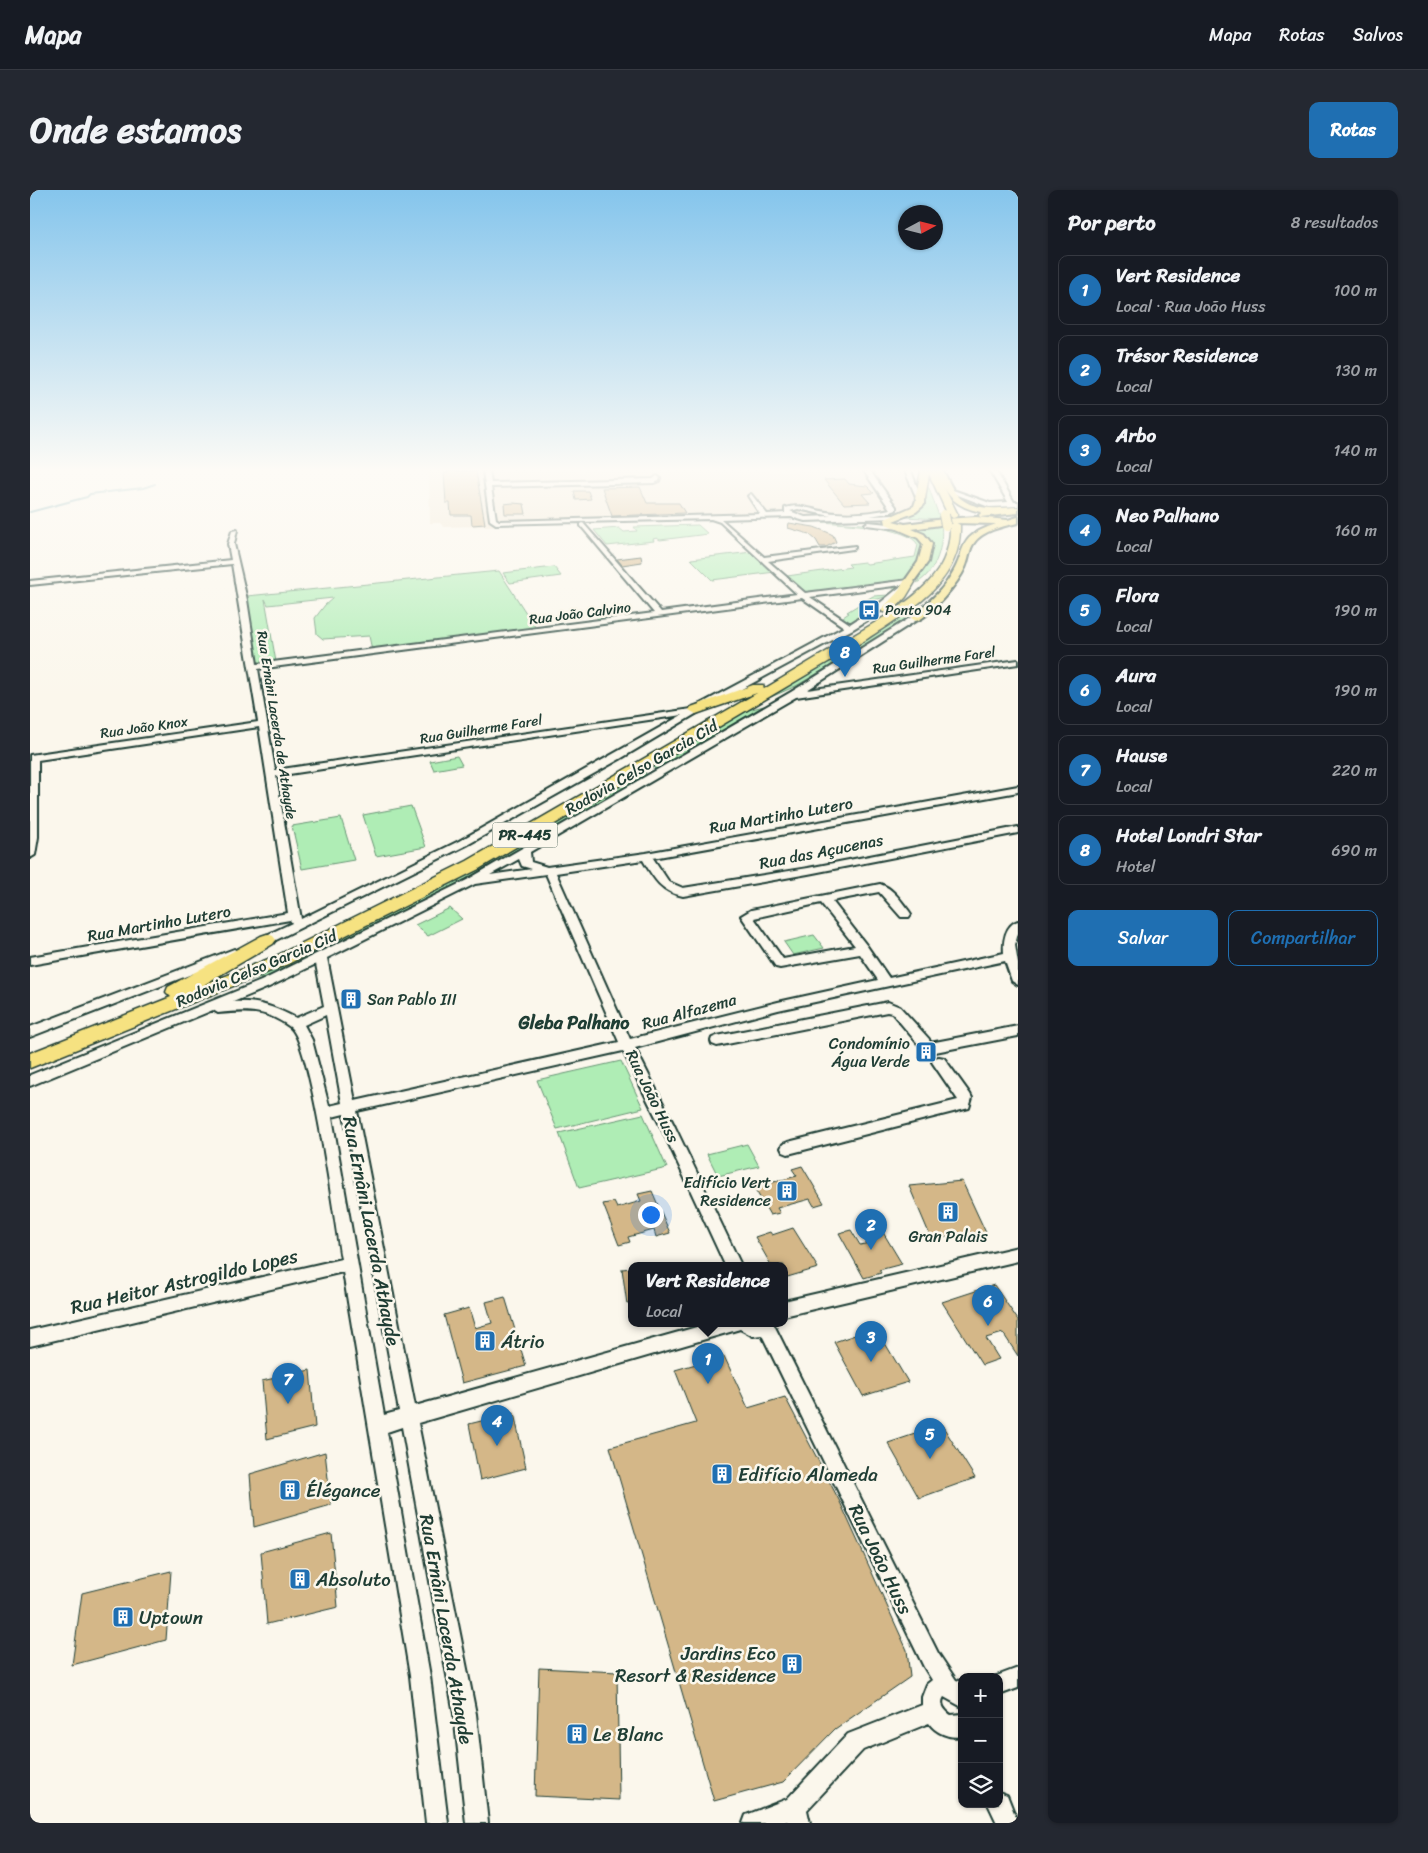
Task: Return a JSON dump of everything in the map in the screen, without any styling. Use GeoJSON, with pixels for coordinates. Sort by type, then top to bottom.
{"type":"FeatureCollection","features":[{"type":"Feature","properties":{"kind":"highway","name":"Rodovia Celso Garcia Cid"},"geometry":{"type":"LineString","coordinates":[[30,1051],[151,1005],[321,933],[434,875],[875,622],[923,586],[934,571],[946,547]]}},
{"type":"Feature","properties":{"kind":"highway","name":"Rodovia Celso Garcia Cid"},"geometry":{"type":"LineString","coordinates":[[30,1061],[282,960],[473,866],[863,636],[902,611],[939,577],[954,547]]}},
{"type":"Feature","properties":{"kind":"highway"},"geometry":{"type":"LineString","coordinates":[[916,618],[919,609],[939,577]]}},
{"type":"Feature","properties":{"kind":"highway"},"geometry":{"type":"LineString","coordinates":[[875,622],[902,595],[909,582]]}},
{"type":"Feature","properties":{"kind":"highway"},"geometry":{"type":"LineString","coordinates":[[733,713],[814,681]]}},
{"type":"Feature","properties":{"kind":"highway"},"geometry":{"type":"LineString","coordinates":[[696,710],[764,686]]}},
{"type":"Feature","properties":{"kind":"highway"},"geometry":{"type":"LineString","coordinates":[[151,1005],[267,940]]}},
{"type":"Feature","properties":{"kind":"main road","name":"Rodovia Celso Garcia Cid"},"geometry":{"type":"LineString","coordinates":[[909,582],[923,562],[927,547]]}},
{"type":"Feature","properties":{"kind":"main road","name":"Rodovia Celso Garcia Cid"},"geometry":{"type":"LineString","coordinates":[[916,618],[952,582],[961,566],[966,547]]}},
{"type":"Feature","properties":{"kind":"street","name":"Rua Ernâni Lacerda de Athayde"},"geometry":{"type":"LineString","coordinates":[[232,547],[243,600],[262,724],[296,920]]}},
{"type":"Feature","properties":{"kind":"street"},"geometry":{"type":"LineString","coordinates":[[602,547],[660,615]]}},
{"type":"Feature","properties":{"kind":"street"},"geometry":{"type":"LineString","coordinates":[[751,547],[803,596],[850,627]]}},
{"type":"Feature","properties":{"kind":"street"},"geometry":{"type":"LineString","coordinates":[[764,559],[851,547]]}},
{"type":"Feature","properties":{"kind":"street"},"geometry":{"type":"LineString","coordinates":[[30,583],[235,562]]}},
{"type":"Feature","properties":{"kind":"street","name":"Rodovia Celso Garcia Cid"},"geometry":{"type":"LineString","coordinates":[[30,1032],[267,940],[296,920],[385,883],[463,843],[617,757],[696,710],[850,627],[891,600],[909,582]]}},
{"type":"Feature","properties":{"kind":"street","name":"Rua João Calvino"},"geometry":{"type":"LineString","coordinates":[[253,667],[909,582]]}},
{"type":"Feature","properties":{"kind":"street","name":"Rodovia Celso Garcia Cid"},"geometry":{"type":"LineString","coordinates":[[30,1081],[265,984],[471,882],[794,694],[916,618]]}},
{"type":"Feature","properties":{"kind":"street","name":"Rua Guilherme Farel"},"geometry":{"type":"LineString","coordinates":[[794,694],[1018,662]]}},
{"type":"Feature","properties":{"kind":"street","name":"Rua Guilherme Farel"},"geometry":{"type":"LineString","coordinates":[[271,774],[696,710]]}},
{"type":"Feature","properties":{"kind":"street","name":"Rua João Knox"},"geometry":{"type":"LineString","coordinates":[[32,758],[262,724]]}},
{"type":"Feature","properties":{"kind":"street"},"geometry":{"type":"LineString","coordinates":[[30,855],[34,836],[32,758]]}},
{"type":"Feature","properties":{"kind":"street","name":"Rua Martinho Lutero"},"geometry":{"type":"LineString","coordinates":[[550,871],[646,856],[1018,789]]}},
{"type":"Feature","properties":{"kind":"street","name":"Rua das Açucenas"},"geometry":{"type":"LineString","coordinates":[[646,856],[665,885],[683,892],[808,871],[1018,830]]}},
{"type":"Feature","properties":{"kind":"street"},"geometry":{"type":"LineString","coordinates":[[525,851],[524,859],[526,864],[550,871]]}},
{"type":"Feature","properties":{"kind":"street"},"geometry":{"type":"LineString","coordinates":[[471,882],[550,871]]}},
{"type":"Feature","properties":{"kind":"street","name":"Rua João Huss"},"geometry":{"type":"LineString","coordinates":[[550,871],[627,1045],[732,1262]]}},
{"type":"Feature","properties":{"kind":"street"},"geometry":{"type":"LineString","coordinates":[[863,949],[780,964],[747,918],[748,915],[755,913],[880,888],[886,892],[905,914]]}},
{"type":"Feature","properties":{"kind":"street"},"geometry":{"type":"LineString","coordinates":[[824,899],[886,982]]}},
{"type":"Feature","properties":{"kind":"street","name":"Rua Martinho Lutero"},"geometry":{"type":"LineString","coordinates":[[30,961],[296,920]]}},
{"type":"Feature","properties":{"kind":"street"},"geometry":{"type":"LineString","coordinates":[[1018,925],[1013,930],[1008,956],[1018,981]]}},
{"type":"Feature","properties":{"kind":"street"},"geometry":{"type":"LineString","coordinates":[[321,956],[349,1107]]}},
{"type":"Feature","properties":{"kind":"street","name":"Rua Alfazema"},"geometry":{"type":"LineString","coordinates":[[349,1107],[627,1045],[778,1006],[1008,956]]}},
{"type":"Feature","properties":{"kind":"street"},"geometry":{"type":"LineString","coordinates":[[207,1009],[250,1005],[272,1011],[296,1024],[306,1040],[324,1112]]}},
{"type":"Feature","properties":{"kind":"street"},"geometry":{"type":"LineString","coordinates":[[717,1041],[888,1007],[896,1010],[932,1051],[965,1098],[964,1104],[788,1148]]}},
{"type":"Feature","properties":{"kind":"street"},"geometry":{"type":"LineString","coordinates":[[296,1024],[331,1008]]}},
{"type":"Feature","properties":{"kind":"street"},"geometry":{"type":"LineString","coordinates":[[932,1051],[1018,1031]]}},
{"type":"Feature","properties":{"kind":"street","name":"Rua Ernâni Lacerda Athayde"},"geometry":{"type":"LineString","coordinates":[[437,1823],[420,1676],[348,1264],[324,1112],[349,1107],[464,1714],[477,1823]]}},
{"type":"Feature","properties":{"kind":"street"},"geometry":{"type":"LineString","coordinates":[[788,1307],[1015,1259]]}},
{"type":"Feature","properties":{"kind":"street","name":"Rua Heitor Astrogildo Lopes"},"geometry":{"type":"LineString","coordinates":[[30,1338],[348,1264]]}},
{"type":"Feature","properties":{"kind":"street"},"geometry":{"type":"LineString","coordinates":[[376,1426],[723,1327]]}},
{"type":"Feature","properties":{"kind":"street","name":"Rua João Huss"},"geometry":{"type":"LineString","coordinates":[[767,1327],[931,1660],[953,1690]]}},
{"type":"Feature","properties":{"kind":"street"},"geometry":{"type":"LineString","coordinates":[[1003,1684],[1018,1678]]}},
{"type":"Feature","properties":{"kind":"street"},"geometry":{"type":"LineString","coordinates":[[953,1690],[931,1697],[933,1711],[942,1723],[958,1729]]}},
{"type":"Feature","properties":{"kind":"street"},"geometry":{"type":"LineString","coordinates":[[754,1823],[797,1815],[856,1742],[933,1711]]}},
{"type":"Feature","properties":{"kind":"street"},"geometry":{"type":"LineString","coordinates":[[1001,1808],[1008,1823]]}},
{"type":"Feature","properties":{"kind":"green space"},"geometry":{"type":"Polygon","coordinates":[[[917,547],[923,547],[920,559],[907,581],[805,593],[787,576],[851,567],[848,564],[864,562],[867,564],[915,557],[917,547]]]}},
{"type":"Feature","properties":{"kind":"green space"},"geometry":{"type":"Polygon","coordinates":[[[930,547],[940,547],[938,557],[930,572],[917,583],[930,554],[930,547]]]}},
{"type":"Feature","properties":{"kind":"green space"},"geometry":{"type":"Polygon","coordinates":[[[752,552],[775,572],[712,580],[691,559],[752,552]]]}},
{"type":"Feature","properties":{"kind":"green space"},"geometry":{"type":"Polygon","coordinates":[[[554,567],[561,576],[510,583],[503,573],[554,567]]]}},
{"type":"Feature","properties":{"kind":"green space"},"geometry":{"type":"Polygon","coordinates":[[[499,571],[537,630],[372,650],[369,636],[323,639],[317,634],[315,618],[333,598],[268,605],[265,599],[276,662],[256,664],[247,596],[499,571]]]}},
{"type":"Feature","properties":{"kind":"green space"},"geometry":{"type":"Polygon","coordinates":[[[890,586],[896,586],[899,590],[890,595],[863,605],[871,608],[850,623],[840,619],[849,613],[847,612],[873,596],[889,595],[895,590],[890,586]]]}},
{"type":"Feature","properties":{"kind":"green space"},"geometry":{"type":"Polygon","coordinates":[[[921,600],[913,615],[902,623],[796,686],[755,704],[921,600]]]}},
{"type":"Feature","properties":{"kind":"green space"},"geometry":{"type":"Polygon","coordinates":[[[621,607],[628,616],[599,620],[591,611],[621,607]]]}},
{"type":"Feature","properties":{"kind":"green space"},"geometry":{"type":"Polygon","coordinates":[[[768,705],[656,770],[650,764],[744,711],[768,705]]]}},
{"type":"Feature","properties":{"kind":"green space"},"geometry":{"type":"Polygon","coordinates":[[[457,756],[462,765],[434,770],[430,761],[457,756]]]}},
{"type":"Feature","properties":{"kind":"green space"},"geometry":{"type":"Polygon","coordinates":[[[645,770],[646,777],[533,843],[445,891],[358,934],[356,932],[356,936],[268,977],[253,980],[247,978],[645,770]]]}},
{"type":"Feature","properties":{"kind":"green space"},"geometry":{"type":"Polygon","coordinates":[[[411,806],[426,847],[376,856],[363,815],[411,806]]]}},
{"type":"Feature","properties":{"kind":"green space"},"geometry":{"type":"Polygon","coordinates":[[[341,818],[354,860],[302,869],[292,826],[341,818]]]}},
{"type":"Feature","properties":{"kind":"green space"},"geometry":{"type":"Polygon","coordinates":[[[450,908],[462,919],[428,936],[415,925],[450,908]]]}},
{"type":"Feature","properties":{"kind":"green space"},"geometry":{"type":"Polygon","coordinates":[[[814,935],[824,948],[793,955],[784,942],[814,935]]]}},
{"type":"Feature","properties":{"kind":"green space"},"geometry":{"type":"Polygon","coordinates":[[[621,1061],[643,1108],[557,1129],[537,1080],[621,1061]]]}},
{"type":"Feature","properties":{"kind":"green space"},"geometry":{"type":"Polygon","coordinates":[[[643,1114],[667,1168],[579,1188],[559,1133],[643,1114]]]}},
{"type":"Feature","properties":{"kind":"green space"},"geometry":{"type":"Polygon","coordinates":[[[747,1144],[759,1166],[718,1176],[707,1154],[747,1144]]]}},
{"type":"Feature","properties":{"kind":"building"},"geometry":{"type":"Polygon","coordinates":[[[641,556],[642,562],[622,565],[617,559],[641,556]]]}},
{"type":"Feature","properties":{"kind":"building","name":"Edifício Vert Residence"},"geometry":{"type":"Polygon","coordinates":[[[802,1166],[824,1203],[814,1206],[810,1199],[777,1208],[780,1213],[770,1215],[751,1182],[763,1179],[766,1184],[797,1176],[792,1169],[802,1166]]]}},
{"type":"Feature","properties":{"kind":"building","name":"Gran Palais"},"geometry":{"type":"Polygon","coordinates":[[[962,1181],[987,1235],[931,1238],[909,1186],[962,1181]]]}},
{"type":"Feature","properties":{"kind":"building"},"geometry":{"type":"Polygon","coordinates":[[[652,1191],[670,1233],[656,1237],[654,1230],[628,1237],[630,1242],[619,1245],[603,1204],[614,1202],[617,1208],[641,1201],[638,1194],[652,1191]]]}},
{"type":"Feature","properties":{"kind":"building"},"geometry":{"type":"Polygon","coordinates":[[[878,1224],[902,1264],[879,1270],[881,1273],[864,1278],[839,1233],[851,1230],[860,1245],[875,1242],[866,1227],[878,1224]]]}},
{"type":"Feature","properties":{"kind":"building"},"geometry":{"type":"Polygon","coordinates":[[[793,1228],[818,1268],[788,1277],[788,1262],[769,1262],[755,1237],[770,1232],[772,1235],[793,1228]]]}},
{"type":"Feature","properties":{"kind":"building"},"geometry":{"type":"Polygon","coordinates":[[[628,1268],[627,1304],[622,1269],[628,1268]]]}},
{"type":"Feature","properties":{"kind":"building"},"geometry":{"type":"Polygon","coordinates":[[[994,1285],[1018,1320],[1018,1356],[1003,1333],[986,1338],[999,1359],[982,1365],[942,1302],[994,1285]]]}},
{"type":"Feature","properties":{"kind":"building","name":"Átrio"},"geometry":{"type":"Polygon","coordinates":[[[505,1297],[526,1366],[462,1383],[444,1315],[469,1308],[475,1328],[492,1323],[486,1302],[505,1297]]]}},
{"type":"Feature","properties":{"kind":"building"},"geometry":{"type":"Polygon","coordinates":[[[876,1328],[908,1382],[863,1396],[834,1342],[876,1328]]]}},
{"type":"Feature","properties":{"kind":"building","name":"Jardins Eco Resort & Residence"},"geometry":{"type":"Polygon","coordinates":[[[724,1356],[748,1408],[785,1397],[840,1502],[907,1650],[910,1677],[835,1729],[783,1782],[714,1801],[610,1447],[696,1423],[675,1370],[724,1356]]]}},
{"type":"Feature","properties":{"kind":"building"},"geometry":{"type":"Polygon","coordinates":[[[310,1370],[315,1427],[267,1439],[262,1381],[310,1370]]]}},
{"type":"Feature","properties":{"kind":"building"},"geometry":{"type":"Polygon","coordinates":[[[514,1413],[526,1468],[480,1480],[469,1424],[514,1413]]]}},
{"type":"Feature","properties":{"kind":"building"},"geometry":{"type":"Polygon","coordinates":[[[942,1425],[975,1478],[919,1498],[888,1443],[942,1425]]]}},
{"type":"Feature","properties":{"kind":"building","name":"Élégance"},"geometry":{"type":"Polygon","coordinates":[[[325,1452],[331,1505],[254,1527],[250,1474],[325,1452]]]}},
{"type":"Feature","properties":{"kind":"building","name":"Absoluto"},"geometry":{"type":"Polygon","coordinates":[[[331,1533],[338,1607],[267,1624],[261,1552],[331,1533]]]}},
{"type":"Feature","properties":{"kind":"building","name":"Uptown"},"geometry":{"type":"Polygon","coordinates":[[[171,1571],[166,1640],[72,1665],[82,1593],[171,1571]]]}},
{"type":"Feature","properties":{"kind":"building","name":"Le Blanc"},"geometry":{"type":"Polygon","coordinates":[[[539,1668],[617,1672],[619,1800],[535,1796],[539,1668]]]}},
{"type":"Feature","properties":{"kind":"place","name":"Ponto 904"},"geometry":{"type":"Point","coordinates":[869,610]}},
{"type":"Feature","properties":{"kind":"place","name":"Hotel Londri Star"},"geometry":{"type":"Point","coordinates":[845,677]}},
{"type":"Feature","properties":{"kind":"place","name":"San Pablo III"},"geometry":{"type":"Point","coordinates":[351,999]}},
{"type":"Feature","properties":{"kind":"place","name":"Condomínio Água Verde"},"geometry":{"type":"Point","coordinates":[926,1052]}},
{"type":"Feature","properties":{"kind":"place","name":"Edifício Vert Residence"},"geometry":{"type":"Point","coordinates":[787,1191]}},
{"type":"Feature","properties":{"kind":"place","name":"Gran Palais"},"geometry":{"type":"Point","coordinates":[948,1212]}},
{"type":"Feature","properties":{"kind":"place","name":"Trésor Residence"},"geometry":{"type":"Point","coordinates":[871,1250]}},
{"type":"Feature","properties":{"kind":"place","name":"Aura"},"geometry":{"type":"Point","coordinates":[988,1326]}},
{"type":"Feature","properties":{"kind":"place","name":"Átrio"},"geometry":{"type":"Point","coordinates":[485,1341]}},
{"type":"Feature","properties":{"kind":"place","name":"Arbo"},"geometry":{"type":"Point","coordinates":[871,1362]}},
{"type":"Feature","properties":{"kind":"place","name":"Vert Residence"},"geometry":{"type":"Point","coordinates":[708,1384]}},
{"type":"Feature","properties":{"kind":"place","name":"Hause"},"geometry":{"type":"Point","coordinates":[288,1404]}},
{"type":"Feature","properties":{"kind":"place","name":"Neo Palhano"},"geometry":{"type":"Point","coordinates":[497,1446]}},
{"type":"Feature","properties":{"kind":"place","name":"Flora"},"geometry":{"type":"Point","coordinates":[930,1459]}},
{"type":"Feature","properties":{"kind":"place","name":"Edifício Alameda"},"geometry":{"type":"Point","coordinates":[722,1474]}},
{"type":"Feature","properties":{"kind":"place","name":"Élégance"},"geometry":{"type":"Point","coordinates":[290,1490]}},
{"type":"Feature","properties":{"kind":"place","name":"Absoluto"},"geometry":{"type":"Point","coordinates":[300,1579]}},
{"type":"Feature","properties":{"kind":"place","name":"Uptown"},"geometry":{"type":"Point","coordinates":[123,1617]}},
{"type":"Feature","properties":{"kind":"place","name":"Jardins Eco Resort & Residence"},"geometry":{"type":"Point","coordinates":[792,1664]}},
{"type":"Feature","properties":{"kind":"place","name":"Le Blanc"},"geometry":{"type":"Point","coordinates":[577,1734]}},
{"type":"Feature","properties":{"kind":"district","name":"Gleba Palhano"},"geometry":{"type":"Point","coordinates":[574,1023]}}]}
